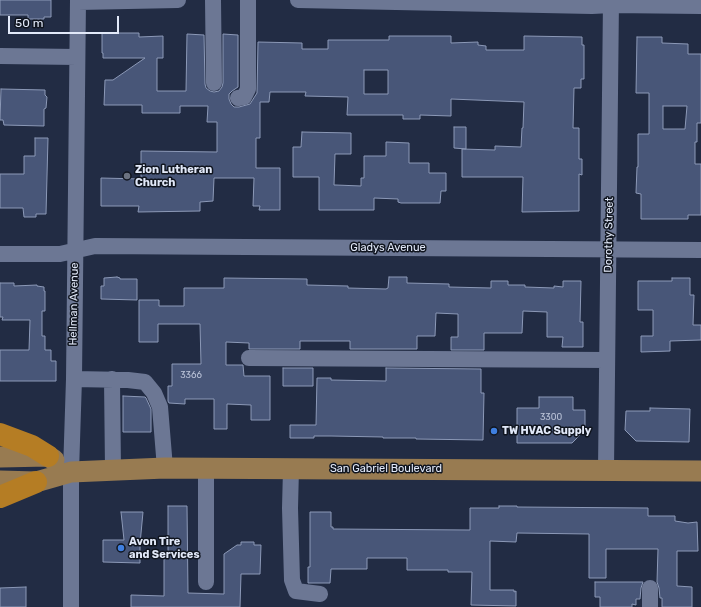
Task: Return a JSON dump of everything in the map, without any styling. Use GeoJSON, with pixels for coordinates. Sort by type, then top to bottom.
{"type":"FeatureCollection","features":[{"type":"Feature","properties":{"kind":"highway"},"geometry":{"type":"LineString","coordinates":[[0,434],[32,446],[48,456]]}},
{"type":"Feature","properties":{"kind":"highway"},"geometry":{"type":"LineString","coordinates":[[0,497],[36,482]]}},
{"type":"Feature","properties":{"kind":"main road"},"geometry":{"type":"LineString","coordinates":[[0,457],[48,456],[71,472]]}},
{"type":"Feature","properties":{"kind":"main road","name":"San Gabriel Boulevard"},"geometry":{"type":"LineString","coordinates":[[0,481],[36,482],[71,472],[165,468],[701,471]]}},
{"type":"Feature","properties":{"kind":"street"},"geometry":{"type":"LineString","coordinates":[[78,1],[178,0]]}},
{"type":"Feature","properties":{"kind":"street"},"geometry":{"type":"LineString","coordinates":[[214,0],[214,83]]}},
{"type":"Feature","properties":{"kind":"street"},"geometry":{"type":"LineString","coordinates":[[238,98],[244,97],[248,90],[248,0]]}},
{"type":"Feature","properties":{"kind":"street"},"geometry":{"type":"LineString","coordinates":[[298,0],[584,6],[611,2],[701,6]]}},
{"type":"Feature","properties":{"kind":"street","name":"Hellman Avenue"},"geometry":{"type":"LineString","coordinates":[[71,607],[71,472],[74,379],[78,1]]}},
{"type":"Feature","properties":{"kind":"street","name":"Dorothy Street"},"geometry":{"type":"LineString","coordinates":[[606,470],[611,2]]}},
{"type":"Feature","properties":{"kind":"street"},"geometry":{"type":"LineString","coordinates":[[0,56],[77,57]]}},
{"type":"Feature","properties":{"kind":"street","name":"Gladys Avenue"},"geometry":{"type":"LineString","coordinates":[[0,254],[60,254],[95,246],[701,250]]}},
{"type":"Feature","properties":{"kind":"street"},"geometry":{"type":"LineString","coordinates":[[248,358],[607,360]]}},
{"type":"Feature","properties":{"kind":"street"},"geometry":{"type":"LineString","coordinates":[[74,379],[112,379],[145,382],[154,393],[160,407],[165,468]]}},
{"type":"Feature","properties":{"kind":"street"},"geometry":{"type":"LineString","coordinates":[[112,379],[112,470]]}},
{"type":"Feature","properties":{"kind":"street"},"geometry":{"type":"LineString","coordinates":[[206,468],[206,582]]}},
{"type":"Feature","properties":{"kind":"street"},"geometry":{"type":"LineString","coordinates":[[291,469],[290,508],[292,580],[296,591],[320,594]]}},
{"type":"Feature","properties":{"kind":"street"},"geometry":{"type":"LineString","coordinates":[[650,588],[650,607]]}},
{"type":"Feature","properties":{"kind":"building"},"geometry":{"type":"Polygon","coordinates":[[[0,0],[51,0],[51,17],[44,17],[44,19],[28,19],[28,15],[0,15],[0,0]]]}},
{"type":"Feature","properties":{"kind":"building"},"geometry":{"type":"Polygon","coordinates":[[[102,33],[139,33],[139,37],[163,36],[163,58],[157,58],[157,91],[186,91],[187,34],[204,35],[205,84],[206,88],[214,92],[219,91],[223,83],[223,34],[238,35],[238,87],[229,94],[229,99],[234,107],[239,107],[250,104],[257,93],[258,42],[302,43],[302,49],[328,49],[328,40],[389,40],[389,36],[451,36],[451,43],[478,42],[478,45],[486,46],[486,50],[524,50],[524,36],[582,37],[582,45],[584,45],[584,79],[581,79],[581,88],[574,88],[573,128],[579,128],[579,159],[582,159],[582,175],[579,174],[579,211],[522,212],[523,177],[462,177],[462,149],[495,150],[495,146],[521,147],[524,102],[451,99],[451,116],[420,115],[420,119],[403,119],[403,115],[347,115],[348,97],[305,96],[306,92],[270,92],[269,102],[260,102],[260,138],[256,138],[256,168],[280,168],[280,210],[259,210],[260,206],[253,206],[254,178],[214,178],[213,201],[200,202],[200,211],[138,212],[139,206],[101,206],[101,178],[141,179],[141,151],[217,152],[217,122],[207,122],[208,106],[180,106],[180,113],[142,113],[142,105],[104,105],[105,80],[113,80],[145,58],[103,58],[102,33]],[[364,70],[364,94],[388,94],[388,70],[364,70]]]}},
{"type":"Feature","properties":{"kind":"building"},"geometry":{"type":"Polygon","coordinates":[[[637,37],[662,37],[662,43],[688,44],[688,54],[701,54],[701,123],[697,123],[695,164],[701,164],[701,215],[688,215],[688,219],[641,219],[641,194],[636,193],[638,134],[649,134],[649,93],[636,93],[637,37]],[[663,106],[663,129],[685,129],[687,106],[663,106]]]}},
{"type":"Feature","properties":{"kind":"building"},"geometry":{"type":"Polygon","coordinates":[[[1,89],[45,90],[45,95],[47,97],[46,108],[44,109],[44,126],[4,125],[3,120],[0,120],[1,89]]]}},
{"type":"Feature","properties":{"kind":"building"},"geometry":{"type":"Polygon","coordinates":[[[454,127],[466,127],[466,149],[454,148],[454,127]]]}},
{"type":"Feature","properties":{"kind":"building"},"geometry":{"type":"Polygon","coordinates":[[[302,132],[351,133],[351,154],[335,154],[334,185],[361,186],[361,178],[364,178],[364,156],[386,156],[386,142],[409,143],[409,163],[429,163],[429,173],[446,173],[446,191],[441,191],[440,203],[401,203],[398,202],[398,199],[374,198],[374,210],[319,210],[319,177],[293,177],[293,147],[301,147],[302,132]]]}},
{"type":"Feature","properties":{"kind":"building"},"geometry":{"type":"Polygon","coordinates":[[[35,138],[48,138],[46,214],[36,214],[36,217],[24,217],[23,208],[0,208],[0,174],[24,174],[24,156],[35,156],[35,138]]]}},
{"type":"Feature","properties":{"kind":"building"},"geometry":{"type":"Polygon","coordinates":[[[117,277],[120,279],[137,279],[137,300],[101,299],[101,286],[104,286],[104,278],[117,277]]]}},
{"type":"Feature","properties":{"kind":"building"},"geometry":{"type":"Polygon","coordinates":[[[389,277],[407,277],[407,283],[449,284],[449,287],[491,288],[491,281],[508,281],[508,285],[525,285],[525,287],[554,288],[554,286],[563,287],[563,281],[581,281],[580,322],[583,322],[583,347],[562,347],[563,337],[547,337],[547,312],[523,311],[522,333],[484,333],[484,350],[451,350],[451,337],[458,337],[458,314],[436,313],[435,336],[417,336],[417,349],[350,349],[350,341],[300,341],[300,349],[249,349],[249,343],[226,342],[226,365],[243,365],[244,376],[270,376],[270,420],[251,420],[251,405],[227,404],[227,429],[214,429],[214,399],[185,399],[185,404],[169,403],[168,401],[168,386],[172,386],[172,364],[201,364],[200,324],[158,324],[158,342],[139,342],[139,300],[159,300],[159,306],[184,306],[184,288],[224,288],[224,278],[307,279],[307,285],[386,289],[388,288],[389,277]]]}},
{"type":"Feature","properties":{"kind":"building"},"geometry":{"type":"Polygon","coordinates":[[[672,278],[690,278],[690,295],[694,295],[693,325],[701,325],[701,340],[670,341],[670,351],[641,352],[641,336],[653,336],[653,310],[638,310],[638,281],[672,281],[672,278]]]}},
{"type":"Feature","properties":{"kind":"building"},"geometry":{"type":"Polygon","coordinates":[[[0,283],[14,283],[14,286],[37,285],[44,287],[45,311],[42,311],[42,336],[45,336],[45,350],[51,350],[51,361],[56,361],[56,381],[0,381],[0,350],[29,350],[30,320],[2,320],[3,317],[0,317],[0,283]]]}},
{"type":"Feature","properties":{"kind":"building"},"geometry":{"type":"Polygon","coordinates":[[[283,368],[313,368],[313,386],[283,386],[283,368]]]}},
{"type":"Feature","properties":{"kind":"building"},"geometry":{"type":"Polygon","coordinates":[[[386,368],[481,369],[481,393],[484,393],[483,440],[331,436],[290,438],[290,425],[316,425],[317,378],[331,378],[331,380],[386,381],[386,368]]]}},
{"type":"Feature","properties":{"kind":"building"},"geometry":{"type":"Polygon","coordinates":[[[123,396],[146,398],[151,409],[151,432],[123,432],[123,396]]]}},
{"type":"Feature","properties":{"kind":"building"},"geometry":{"type":"Polygon","coordinates":[[[539,397],[573,397],[573,410],[585,410],[585,430],[572,443],[517,443],[517,408],[539,408],[539,397]]]}},
{"type":"Feature","properties":{"kind":"building"},"geometry":{"type":"Polygon","coordinates":[[[650,408],[690,409],[689,442],[636,441],[625,430],[626,411],[650,411],[650,408]]]}},
{"type":"Feature","properties":{"kind":"building"},"geometry":{"type":"Polygon","coordinates":[[[168,506],[187,506],[188,593],[224,594],[224,554],[237,545],[241,545],[241,542],[254,542],[254,545],[261,545],[260,574],[241,574],[240,607],[131,607],[131,595],[164,596],[164,553],[168,553],[168,506]]]}},
{"type":"Feature","properties":{"kind":"building"},"geometry":{"type":"Polygon","coordinates":[[[499,506],[648,508],[648,516],[675,516],[675,521],[688,523],[697,522],[698,551],[677,551],[677,586],[692,587],[692,607],[662,607],[662,598],[660,598],[657,582],[658,549],[606,549],[606,578],[589,578],[589,534],[517,533],[516,542],[490,541],[490,590],[516,591],[516,606],[471,605],[472,572],[448,572],[448,570],[407,570],[407,558],[367,558],[367,569],[331,569],[330,583],[308,583],[308,567],[310,567],[310,512],[331,512],[331,527],[333,527],[333,529],[470,530],[470,508],[499,508],[499,506]]]}},
{"type":"Feature","properties":{"kind":"building"},"geometry":{"type":"Polygon","coordinates":[[[121,512],[143,512],[140,563],[103,562],[103,540],[124,540],[121,512]]]}},
{"type":"Feature","properties":{"kind":"building"},"geometry":{"type":"Polygon","coordinates":[[[595,582],[643,582],[640,599],[636,599],[636,605],[632,604],[632,607],[600,607],[600,597],[595,597],[595,582]]]}},
{"type":"Feature","properties":{"kind":"building"},"geometry":{"type":"Polygon","coordinates":[[[26,587],[26,607],[0,607],[0,588],[26,587]]]}},
{"type":"Feature","properties":{"kind":"place","name":"Zion Lutheran Church"},"geometry":{"type":"Point","coordinates":[127,176]}},
{"type":"Feature","properties":{"kind":"place","name":"TW HVAC Supply"},"geometry":{"type":"Point","coordinates":[494,431]}},
{"type":"Feature","properties":{"kind":"place","name":"Avon Tire and Services"},"geometry":{"type":"Point","coordinates":[121,548]}}]}
